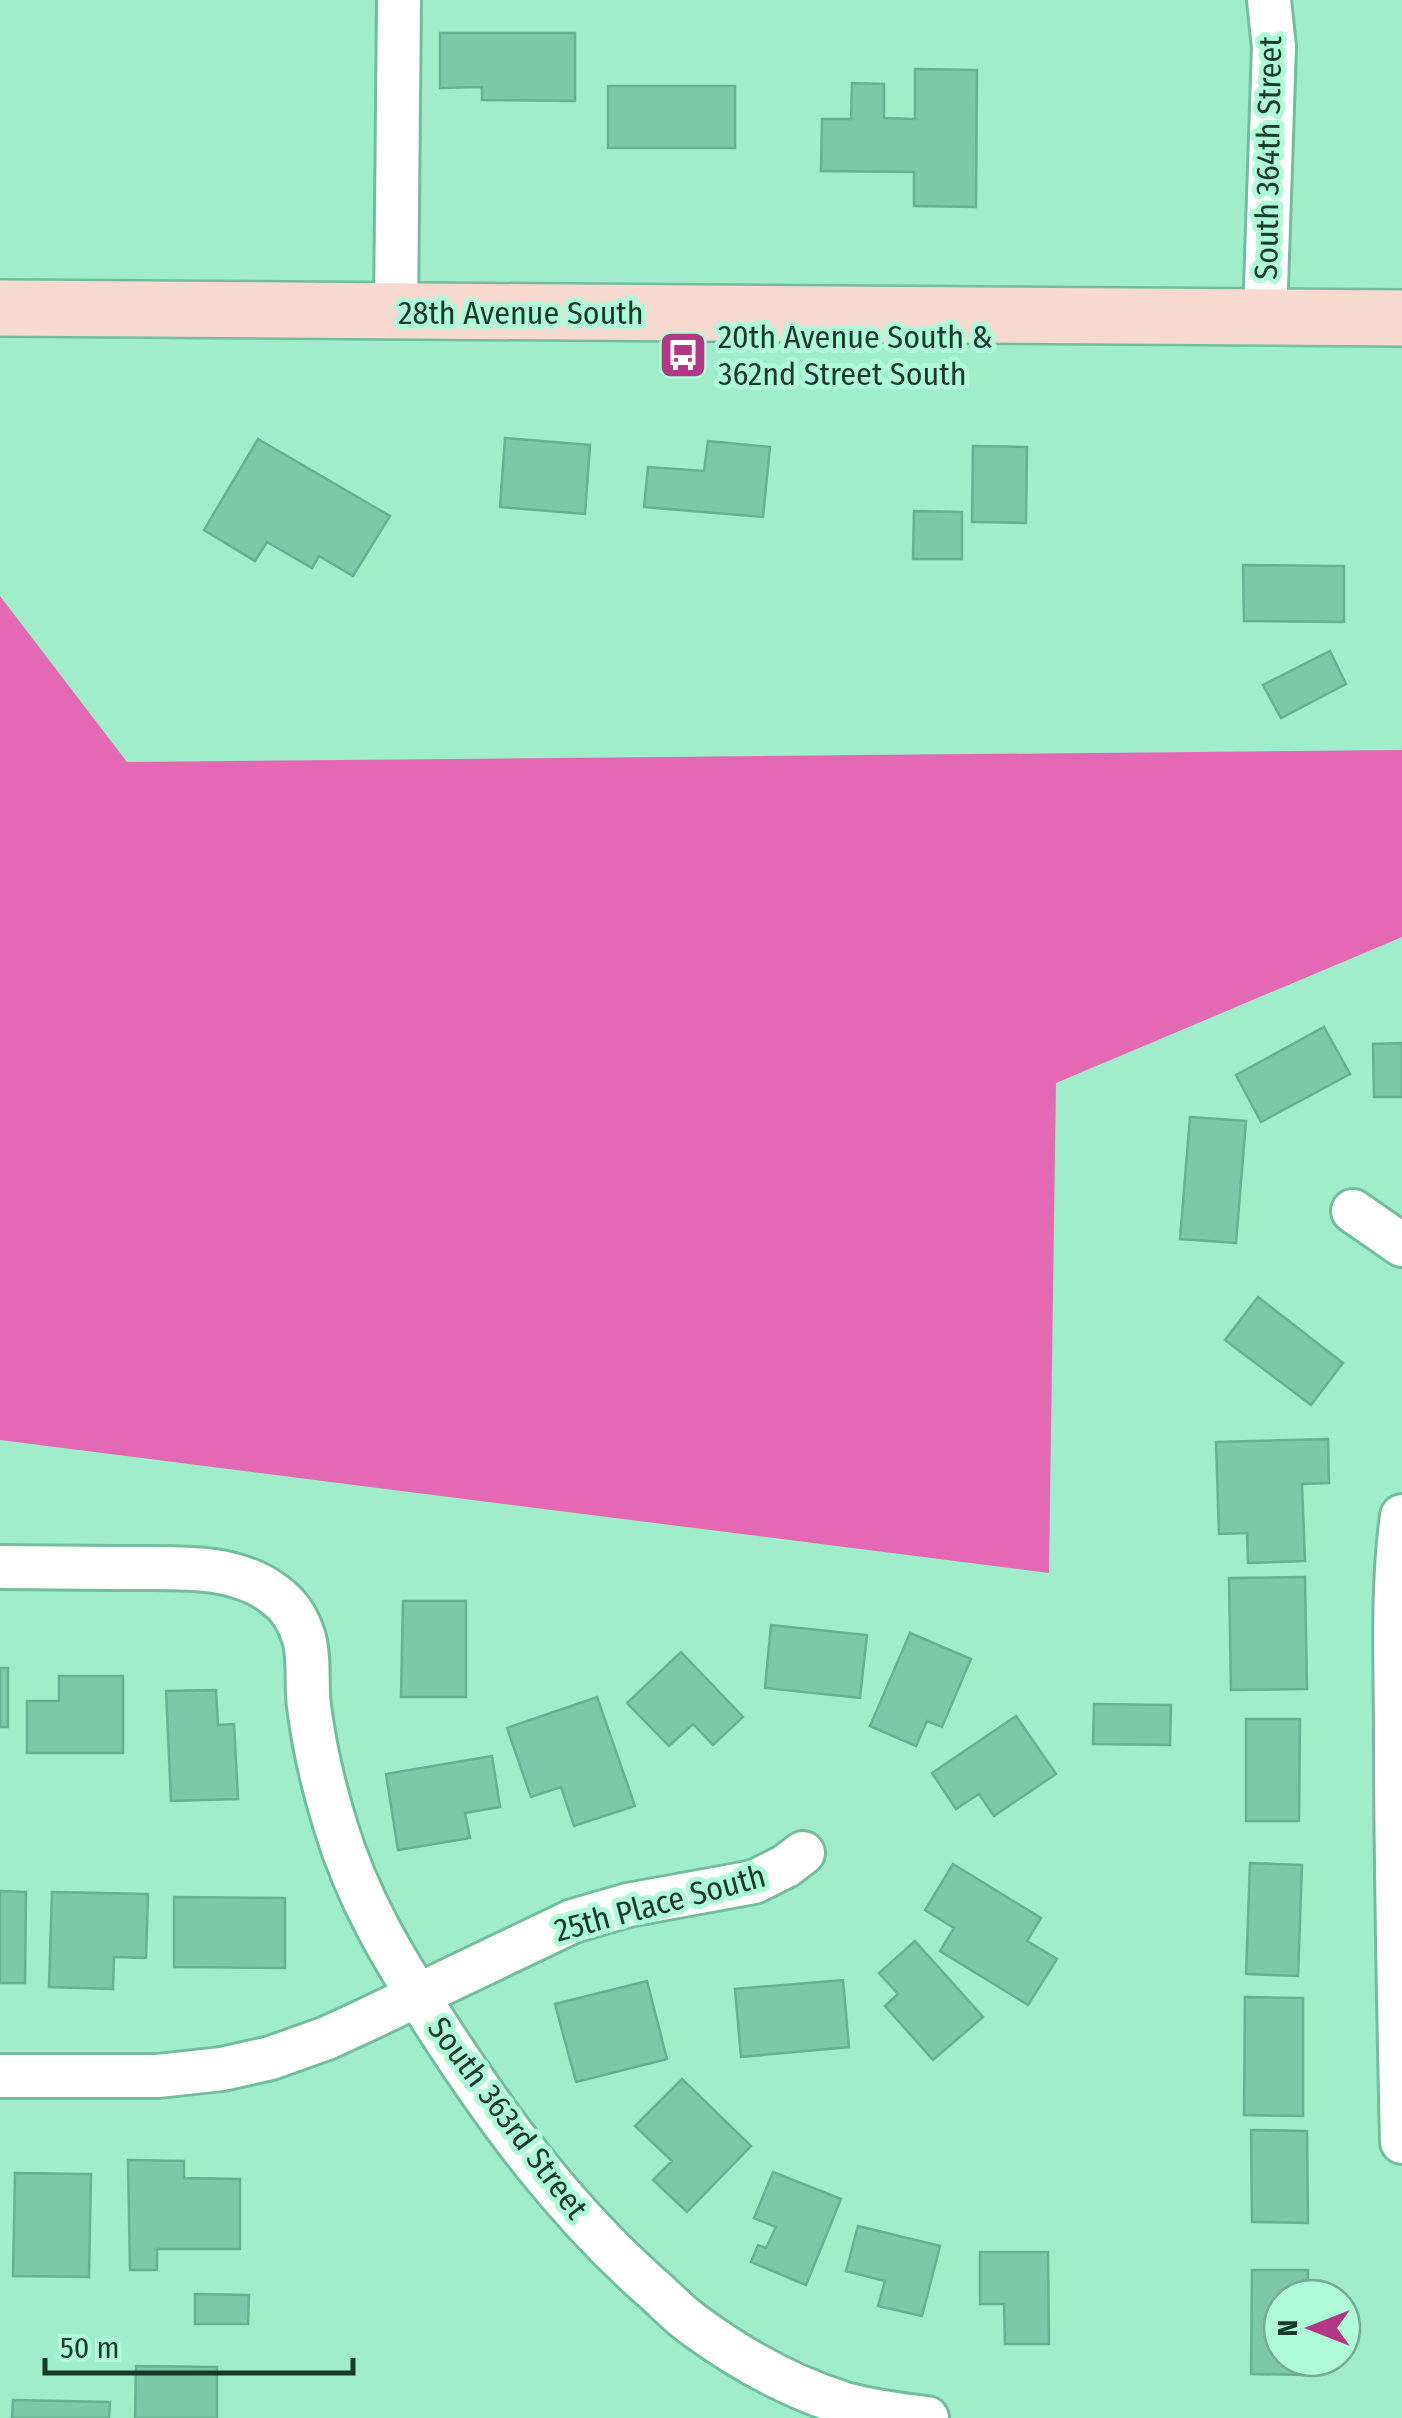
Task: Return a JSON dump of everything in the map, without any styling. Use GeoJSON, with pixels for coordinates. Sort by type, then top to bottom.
{"type":"FeatureCollection","features":[{"type":"Feature","properties":{"kind":"street"},"geometry":{"type":"LineString","coordinates":[[396,312],[398,0]]}},
{"type":"Feature","properties":{"kind":"street","name":"South 364th Street"},"geometry":{"type":"LineString","coordinates":[[1265,317],[1274,47],[1270,0]]}},
{"type":"Feature","properties":{"kind":"street","name":"28th Avenue South"},"geometry":{"type":"LineString","coordinates":[[0,308],[1402,318]]}},
{"type":"Feature","properties":{"kind":"street"},"geometry":{"type":"LineString","coordinates":[[1353,1211],[1402,1245]]}},
{"type":"Feature","properties":{"kind":"street"},"geometry":{"type":"LineString","coordinates":[[1402,1516],[1396,1600],[1402,2142]]}},
{"type":"Feature","properties":{"kind":"street","name":"South 363rd Street"},"geometry":{"type":"LineString","coordinates":[[0,1566],[222,1573],[249,1580],[278,1597],[292,1613],[304,1639],[309,1706],[320,1772],[357,1885],[384,1942],[479,2091],[594,2232],[696,2327],[796,2385],[845,2404],[904,2417]]}},
{"type":"Feature","properties":{"kind":"street","name":"25th Place South"},"geometry":{"type":"LineString","coordinates":[[0,2076],[158,2076],[247,2064],[327,2038],[573,1921],[628,1905],[754,1882],[786,1866],[803,1852]]}},
{"type":"Feature","properties":{"kind":"shaded area"},"geometry":{"type":"Polygon","coordinates":[[[0,596],[127,762],[1402,750],[1402,937],[1056,1083],[1049,1573],[0,1440],[0,596]]]}},
{"type":"Feature","properties":{"kind":"building"},"geometry":{"type":"Polygon","coordinates":[[[440,33],[575,33],[575,101],[482,100],[482,87],[440,88],[440,33]]]}},
{"type":"Feature","properties":{"kind":"building"},"geometry":{"type":"Polygon","coordinates":[[[915,69],[977,70],[976,207],[914,206],[914,172],[821,171],[822,119],[851,119],[852,83],[884,84],[884,118],[915,119],[915,69]]]}},
{"type":"Feature","properties":{"kind":"building"},"geometry":{"type":"Polygon","coordinates":[[[608,86],[735,86],[735,148],[608,148],[608,86]]]}},
{"type":"Feature","properties":{"kind":"building"},"geometry":{"type":"Polygon","coordinates":[[[505,438],[590,445],[585,514],[500,507],[505,438]]]}},
{"type":"Feature","properties":{"kind":"building"},"geometry":{"type":"Polygon","coordinates":[[[258,439],[390,516],[353,576],[319,556],[312,568],[267,542],[255,561],[204,530],[258,439]]]}},
{"type":"Feature","properties":{"kind":"building"},"geometry":{"type":"Polygon","coordinates":[[[708,441],[770,447],[763,517],[644,507],[648,467],[704,471],[708,441]]]}},
{"type":"Feature","properties":{"kind":"building"},"geometry":{"type":"Polygon","coordinates":[[[973,446],[1027,447],[1026,523],[972,522],[973,446]]]}},
{"type":"Feature","properties":{"kind":"building"},"geometry":{"type":"Polygon","coordinates":[[[914,511],[962,512],[962,559],[913,559],[914,511]]]}},
{"type":"Feature","properties":{"kind":"building"},"geometry":{"type":"Polygon","coordinates":[[[1243,565],[1344,566],[1344,622],[1244,621],[1243,565]]]}},
{"type":"Feature","properties":{"kind":"building"},"geometry":{"type":"Polygon","coordinates":[[[1330,651],[1346,684],[1281,718],[1263,685],[1330,651]]]}},
{"type":"Feature","properties":{"kind":"building"},"geometry":{"type":"Polygon","coordinates":[[[1324,1027],[1350,1074],[1261,1122],[1236,1075],[1324,1027]]]}},
{"type":"Feature","properties":{"kind":"building"},"geometry":{"type":"Polygon","coordinates":[[[1402,1043],[1402,1097],[1374,1097],[1373,1044],[1402,1043]]]}},
{"type":"Feature","properties":{"kind":"building"},"geometry":{"type":"Polygon","coordinates":[[[1190,1117],[1246,1121],[1236,1243],[1180,1239],[1190,1117]]]}},
{"type":"Feature","properties":{"kind":"building"},"geometry":{"type":"Polygon","coordinates":[[[1258,1297],[1343,1363],[1311,1405],[1225,1340],[1258,1297]]]}},
{"type":"Feature","properties":{"kind":"building"},"geometry":{"type":"Polygon","coordinates":[[[1328,1439],[1329,1483],[1302,1484],[1305,1561],[1248,1563],[1247,1533],[1219,1534],[1216,1442],[1328,1439]]]}},
{"type":"Feature","properties":{"kind":"building"},"geometry":{"type":"Polygon","coordinates":[[[1305,1577],[1307,1689],[1231,1690],[1229,1578],[1305,1577]]]}},
{"type":"Feature","properties":{"kind":"building"},"geometry":{"type":"Polygon","coordinates":[[[403,1601],[466,1601],[466,1697],[401,1697],[403,1601]]]}},
{"type":"Feature","properties":{"kind":"building"},"geometry":{"type":"Polygon","coordinates":[[[771,1625],[867,1635],[860,1698],[765,1688],[771,1625]]]}},
{"type":"Feature","properties":{"kind":"building"},"geometry":{"type":"Polygon","coordinates":[[[910,1633],[971,1659],[942,1727],[927,1721],[916,1746],[870,1726],[910,1633]]]}},
{"type":"Feature","properties":{"kind":"building"},"geometry":{"type":"Polygon","coordinates":[[[681,1652],[743,1717],[713,1745],[693,1724],[669,1746],[627,1703],[681,1652]]]}},
{"type":"Feature","properties":{"kind":"building"},"geometry":{"type":"Polygon","coordinates":[[[0,1668],[8,1668],[8,1727],[0,1727],[0,1668]]]}},
{"type":"Feature","properties":{"kind":"building"},"geometry":{"type":"Polygon","coordinates":[[[59,1676],[123,1676],[123,1753],[27,1753],[27,1701],[59,1701],[59,1676]]]}},
{"type":"Feature","properties":{"kind":"building"},"geometry":{"type":"Polygon","coordinates":[[[216,1690],[218,1725],[234,1724],[238,1799],[171,1801],[166,1691],[216,1690]]]}},
{"type":"Feature","properties":{"kind":"building"},"geometry":{"type":"Polygon","coordinates":[[[597,1697],[635,1806],[574,1826],[561,1787],[531,1797],[507,1728],[597,1697]]]}},
{"type":"Feature","properties":{"kind":"building"},"geometry":{"type":"Polygon","coordinates":[[[1094,1704],[1171,1705],[1170,1745],[1093,1744],[1094,1704]]]}},
{"type":"Feature","properties":{"kind":"building"},"geometry":{"type":"Polygon","coordinates":[[[1016,1716],[1056,1774],[994,1816],[979,1794],[956,1809],[932,1773],[1016,1716]]]}},
{"type":"Feature","properties":{"kind":"building"},"geometry":{"type":"Polygon","coordinates":[[[1246,1719],[1300,1719],[1299,1821],[1246,1821],[1246,1719]]]}},
{"type":"Feature","properties":{"kind":"building"},"geometry":{"type":"Polygon","coordinates":[[[492,1756],[500,1807],[465,1813],[470,1838],[398,1850],[386,1774],[492,1756]]]}},
{"type":"Feature","properties":{"kind":"building"},"geometry":{"type":"Polygon","coordinates":[[[1250,1863],[1302,1865],[1298,1976],[1246,1974],[1250,1863]]]}},
{"type":"Feature","properties":{"kind":"building"},"geometry":{"type":"Polygon","coordinates":[[[953,1864],[1041,1918],[1027,1941],[1057,1959],[1028,2005],[940,1951],[954,1928],[925,1910],[953,1864]]]}},
{"type":"Feature","properties":{"kind":"building"},"geometry":{"type":"Polygon","coordinates":[[[0,1891],[26,1892],[25,1983],[0,1983],[0,1891]]]}},
{"type":"Feature","properties":{"kind":"building"},"geometry":{"type":"Polygon","coordinates":[[[52,1892],[148,1894],[146,1958],[114,1957],[113,1989],[49,1987],[52,1892]]]}},
{"type":"Feature","properties":{"kind":"building"},"geometry":{"type":"Polygon","coordinates":[[[174,1897],[285,1898],[285,1968],[174,1967],[174,1897]]]}},
{"type":"Feature","properties":{"kind":"building"},"geometry":{"type":"Polygon","coordinates":[[[915,1941],[983,2017],[933,2060],[885,2006],[898,1994],[879,1973],[915,1941]]]}},
{"type":"Feature","properties":{"kind":"building"},"geometry":{"type":"Polygon","coordinates":[[[843,1980],[849,2047],[741,2057],[735,1989],[843,1980]]]}},
{"type":"Feature","properties":{"kind":"building"},"geometry":{"type":"Polygon","coordinates":[[[647,1981],[667,2059],[576,2082],[555,2004],[647,1981]]]}},
{"type":"Feature","properties":{"kind":"building"},"geometry":{"type":"Polygon","coordinates":[[[1245,1997],[1303,1998],[1303,2116],[1244,2115],[1245,1997]]]}},
{"type":"Feature","properties":{"kind":"building"},"geometry":{"type":"Polygon","coordinates":[[[682,2079],[751,2146],[687,2212],[653,2180],[672,2161],[635,2126],[682,2079]]]}},
{"type":"Feature","properties":{"kind":"building"},"geometry":{"type":"Polygon","coordinates":[[[1251,2130],[1307,2131],[1308,2223],[1252,2222],[1251,2130]]]}},
{"type":"Feature","properties":{"kind":"building"},"geometry":{"type":"Polygon","coordinates":[[[128,2160],[184,2161],[184,2178],[240,2179],[240,2249],[157,2249],[157,2270],[130,2270],[128,2160]]]}},
{"type":"Feature","properties":{"kind":"building"},"geometry":{"type":"Polygon","coordinates":[[[773,2172],[841,2199],[806,2285],[751,2262],[758,2245],[766,2248],[776,2227],[754,2218],[773,2172]]]}},
{"type":"Feature","properties":{"kind":"building"},"geometry":{"type":"Polygon","coordinates":[[[15,2173],[91,2174],[89,2277],[13,2276],[15,2173]]]}},
{"type":"Feature","properties":{"kind":"building"},"geometry":{"type":"Polygon","coordinates":[[[858,2226],[940,2246],[922,2316],[878,2306],[885,2281],[846,2271],[858,2226]]]}},
{"type":"Feature","properties":{"kind":"building"},"geometry":{"type":"Polygon","coordinates":[[[980,2252],[1048,2252],[1049,2344],[1005,2344],[1004,2304],[980,2304],[980,2252]]]}},
{"type":"Feature","properties":{"kind":"building"},"geometry":{"type":"Polygon","coordinates":[[[1252,2270],[1308,2270],[1308,2278],[1262,2278],[1262,2374],[1251,2374],[1252,2270]]]}},
{"type":"Feature","properties":{"kind":"building"},"geometry":{"type":"Polygon","coordinates":[[[195,2294],[249,2295],[248,2324],[195,2324],[195,2294]]]}},
{"type":"Feature","properties":{"kind":"building"},"geometry":{"type":"Polygon","coordinates":[[[136,2366],[217,2367],[217,2418],[135,2418],[136,2366]]]}},
{"type":"Feature","properties":{"kind":"building"},"geometry":{"type":"Polygon","coordinates":[[[13,2400],[110,2402],[109,2418],[12,2418],[13,2400]]]}},
{"type":"Feature","properties":{"kind":"place","name":"20th Avenue South & 362nd Street South"},"geometry":{"type":"Point","coordinates":[683,355]}}]}
